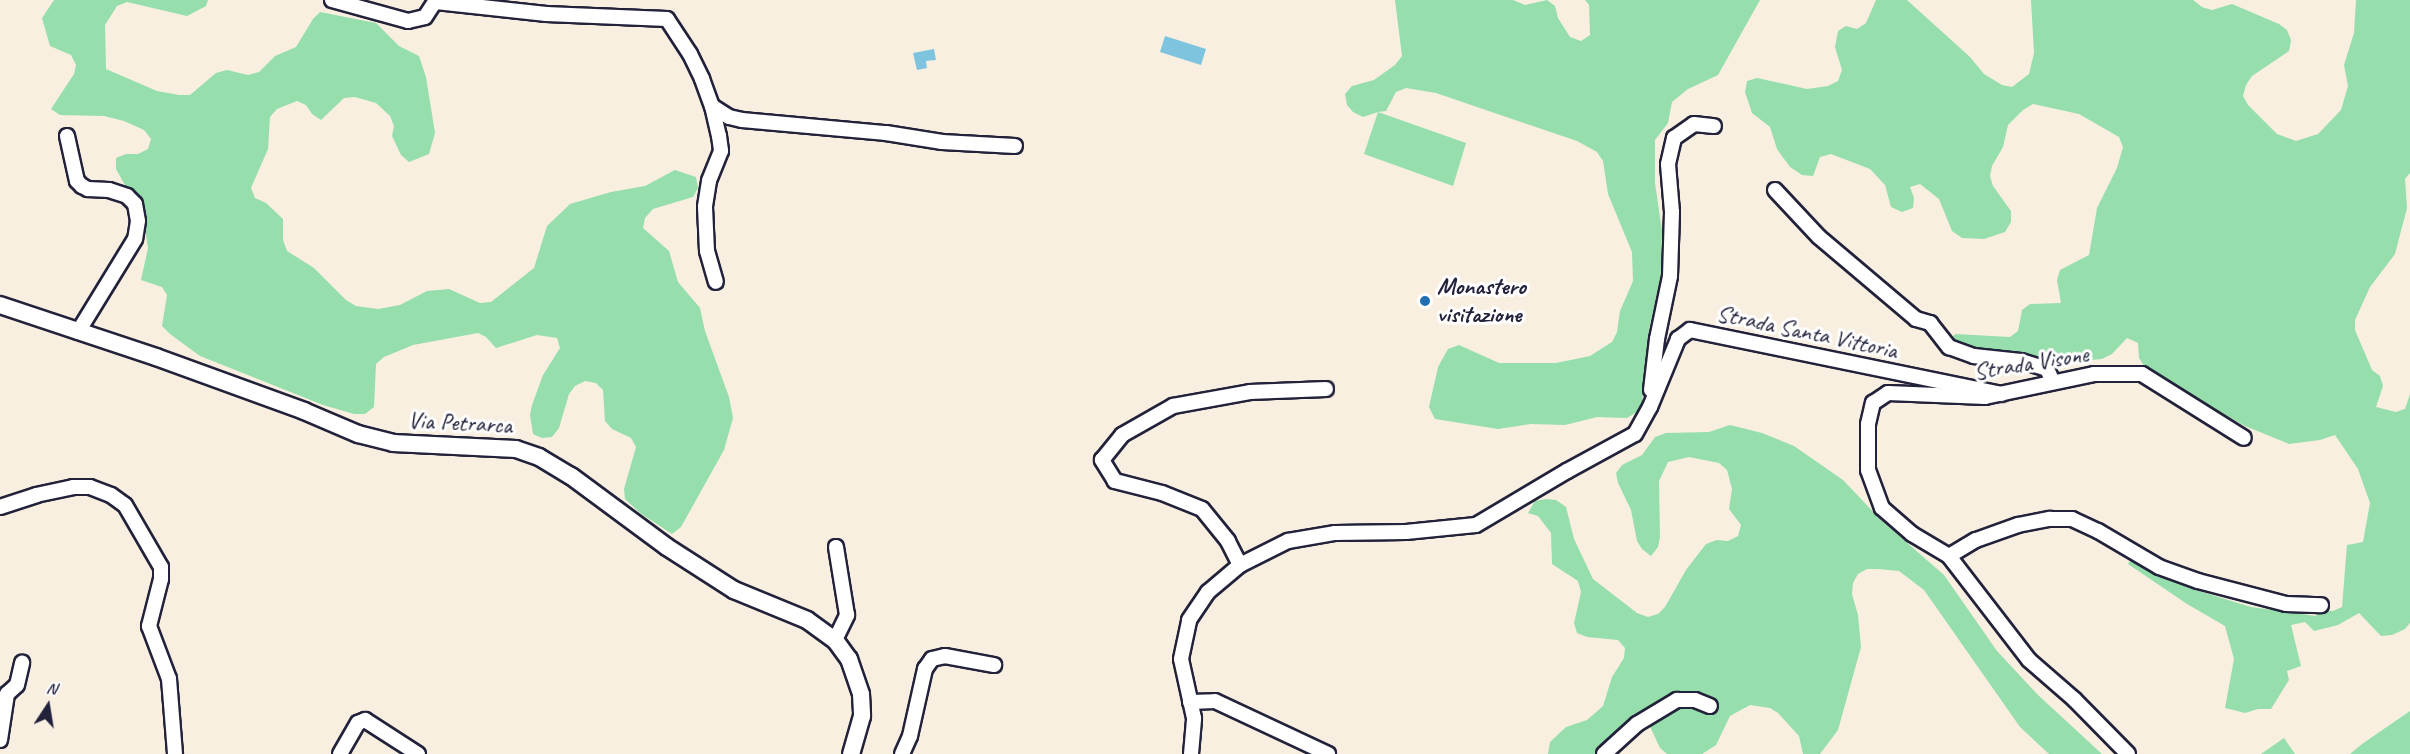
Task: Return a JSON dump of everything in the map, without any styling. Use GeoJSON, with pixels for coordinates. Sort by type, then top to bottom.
{"type":"FeatureCollection","features":[{"type":"Feature","properties":{"kind":"street"},"geometry":{"type":"LineString","coordinates":[[332,0],[408,21],[425,17],[436,1],[546,14],[667,19],[690,54],[712,106],[721,151],[709,181],[705,207],[707,251],[716,282]]}},
{"type":"Feature","properties":{"kind":"street"},"geometry":{"type":"LineString","coordinates":[[712,106],[729,117],[742,120],[864,131],[942,142],[1015,146]]}},
{"type":"Feature","properties":{"kind":"street","name":"Strada Santa Vittoria"},"geometry":{"type":"LineString","coordinates":[[1650,407],[1657,339],[1670,276],[1672,212],[1668,164],[1674,138],[1694,124],[1714,126]]}},
{"type":"Feature","properties":{"kind":"street"},"geometry":{"type":"LineString","coordinates":[[67,136],[77,181],[88,189],[109,190],[127,196],[135,204],[138,221],[135,239],[78,332]]}},
{"type":"Feature","properties":{"kind":"street"},"geometry":{"type":"LineString","coordinates":[[1775,190],[1819,237],[1916,319],[1930,323],[1949,347],[1974,356],[2021,361],[2047,369],[2053,382]]}},
{"type":"Feature","properties":{"kind":"street","name":"Via Petrarca"},"geometry":{"type":"LineString","coordinates":[[0,306],[283,403],[358,434],[393,443],[516,449],[540,456],[667,547],[734,590],[807,620],[835,640],[849,659],[861,694],[862,716],[852,754]]}},
{"type":"Feature","properties":{"kind":"street","name":"Strada Santa Vittoria"},"geometry":{"type":"LineString","coordinates":[[1191,754],[1194,718],[1181,659],[1189,620],[1208,592],[1240,565],[1288,542],[1335,533],[1406,532],[1476,525],[1635,434],[1650,407],[1678,339],[1690,330],[2001,394]]}},
{"type":"Feature","properties":{"kind":"street","name":"Strada Visone"},"geometry":{"type":"LineString","coordinates":[[2128,754],[2075,700],[2029,660],[1949,556],[1912,534],[1882,508],[1868,470],[1868,424],[1873,404],[1888,393],[1984,397],[2094,374],[2142,374],[2244,438]]}},
{"type":"Feature","properties":{"kind":"street"},"geometry":{"type":"LineString","coordinates":[[1240,565],[1228,541],[1202,509],[1162,493],[1115,481],[1102,460],[1122,435],[1173,406],[1250,392],[1326,389]]}},
{"type":"Feature","properties":{"kind":"street"},"geometry":{"type":"LineString","coordinates":[[0,507],[36,495],[73,487],[90,488],[111,495],[124,505],[161,567],[161,579],[149,626],[170,680],[175,754]]}},
{"type":"Feature","properties":{"kind":"street"},"geometry":{"type":"LineString","coordinates":[[1949,556],[1976,540],[2018,525],[2050,519],[2072,519],[2098,531],[2159,567],[2198,581],[2286,604],[2320,605]]}},
{"type":"Feature","properties":{"kind":"street"},"geometry":{"type":"LineString","coordinates":[[835,640],[847,615],[836,547]]}},
{"type":"Feature","properties":{"kind":"street"},"geometry":{"type":"LineString","coordinates":[[902,754],[910,735],[925,669],[932,659],[945,656],[994,664]]}},
{"type":"Feature","properties":{"kind":"street"},"geometry":{"type":"LineString","coordinates":[[0,740],[7,694],[16,685],[22,663]]}},
{"type":"Feature","properties":{"kind":"street"},"geometry":{"type":"LineString","coordinates":[[1604,754],[1637,724],[1677,700],[1695,700],[1710,706]]}},
{"type":"Feature","properties":{"kind":"street"},"geometry":{"type":"LineString","coordinates":[[1190,702],[1215,701],[1328,754]]}},
{"type":"Feature","properties":{"kind":"street"},"geometry":{"type":"LineString","coordinates":[[340,754],[358,723],[365,720],[418,754]]}},
{"type":"Feature","properties":{"kind":"green space"},"geometry":{"type":"Polygon","coordinates":[[[54,0],[208,0],[206,6],[187,16],[127,2],[117,6],[105,25],[106,69],[157,91],[179,95],[190,95],[216,73],[227,70],[248,75],[259,72],[275,56],[296,47],[313,19],[320,12],[376,23],[399,46],[419,56],[426,77],[435,133],[429,154],[409,162],[401,155],[392,136],[394,126],[390,116],[376,103],[355,97],[344,98],[321,120],[312,114],[306,105],[297,101],[277,109],[270,117],[268,149],[251,188],[255,198],[266,203],[283,219],[283,240],[287,251],[314,268],[346,300],[356,306],[378,309],[400,305],[427,291],[449,289],[480,303],[491,302],[534,268],[547,226],[570,204],[611,192],[645,186],[675,170],[696,177],[698,188],[693,197],[653,209],[645,218],[643,228],[669,251],[678,282],[700,308],[705,331],[729,397],[733,418],[724,450],[681,527],[672,534],[640,513],[625,499],[624,489],[636,447],[631,438],[612,429],[605,421],[603,390],[596,383],[585,381],[575,386],[569,394],[559,428],[552,437],[542,438],[533,434],[530,415],[532,405],[543,375],[560,348],[557,338],[537,335],[496,348],[486,337],[478,333],[413,345],[384,357],[376,364],[374,407],[365,414],[354,414],[323,405],[200,356],[170,334],[162,326],[167,295],[162,287],[141,280],[148,248],[145,228],[147,218],[143,198],[126,187],[116,169],[116,158],[126,154],[138,154],[148,149],[151,139],[144,130],[124,121],[104,116],[60,115],[51,109],[74,74],[76,65],[71,55],[50,46],[42,18],[54,0]]]}},
{"type":"Feature","properties":{"kind":"green space"},"geometry":{"type":"Polygon","coordinates":[[[1395,0],[1513,0],[1525,5],[1547,0],[1555,6],[1558,18],[1570,37],[1581,41],[1590,35],[1589,5],[1585,0],[1760,0],[1718,75],[1688,89],[1672,102],[1668,123],[1655,140],[1655,183],[1662,231],[1661,276],[1649,329],[1642,403],[1637,412],[1627,418],[1597,417],[1565,425],[1531,424],[1498,429],[1435,419],[1429,407],[1438,367],[1448,349],[1459,345],[1499,363],[1556,363],[1590,356],[1612,342],[1617,332],[1620,311],[1633,281],[1632,252],[1608,194],[1603,161],[1597,152],[1577,141],[1436,93],[1406,88],[1396,92],[1386,111],[1363,117],[1353,112],[1347,105],[1345,94],[1352,86],[1374,80],[1395,65],[1402,56],[1395,0]]]}},
{"type":"Feature","properties":{"kind":"green space"},"geometry":{"type":"Polygon","coordinates":[[[1876,0],[1907,0],[1970,57],[1984,74],[2002,85],[2012,87],[2029,74],[2034,53],[2031,0],[2193,0],[2202,7],[2212,10],[2232,4],[2279,24],[2287,30],[2291,40],[2289,51],[2252,76],[2243,96],[2248,105],[2277,134],[2296,141],[2318,134],[2341,110],[2348,86],[2344,65],[2354,33],[2356,0],[2410,0],[2410,173],[2405,179],[2407,208],[2395,254],[2370,287],[2355,320],[2355,330],[2372,370],[2380,376],[2383,386],[2376,407],[2396,412],[2405,409],[2410,394],[2410,623],[2405,629],[2392,635],[2381,636],[2359,613],[2338,625],[2314,631],[2305,622],[2291,625],[2301,666],[2287,671],[2289,680],[2271,709],[2258,709],[2245,713],[2225,708],[2234,659],[2225,626],[2187,604],[2128,564],[2130,561],[2199,591],[2251,607],[2316,616],[2318,611],[2333,611],[2342,607],[2347,545],[2363,542],[2370,503],[2358,469],[2335,435],[2320,440],[2289,444],[2245,426],[2186,393],[2146,369],[2139,358],[2138,343],[2127,338],[2112,354],[2102,359],[2069,362],[2015,352],[1969,352],[1950,342],[1955,334],[2010,337],[2018,331],[2022,310],[2030,304],[2061,303],[2057,280],[2060,270],[2089,255],[2097,208],[2117,168],[2123,147],[2119,137],[2079,114],[2033,104],[2023,110],[2008,125],[2003,147],[1992,166],[1990,176],[1993,186],[2011,211],[2011,222],[2005,232],[1984,239],[1962,238],[1952,231],[1939,199],[1920,184],[1910,187],[1914,198],[1913,208],[1902,212],[1891,207],[1885,185],[1870,169],[1831,154],[1820,157],[1813,176],[1802,175],[1790,167],[1777,149],[1770,127],[1752,113],[1745,92],[1747,81],[1757,78],[1807,89],[1828,86],[1838,81],[1842,70],[1835,47],[1838,31],[1846,26],[1857,29],[1866,23],[1876,0]]]}},
{"type":"Feature","properties":{"kind":"green space"},"geometry":{"type":"Polygon","coordinates":[[[1378,112],[1466,143],[1453,186],[1364,154],[1378,112]]]}},
{"type":"Feature","properties":{"kind":"green space"},"geometry":{"type":"Polygon","coordinates":[[[1730,425],[1762,433],[1794,446],[1843,480],[1881,520],[1944,575],[1997,651],[2038,695],[2102,754],[2049,754],[2020,727],[1924,590],[1899,571],[1867,569],[1858,574],[1853,583],[1852,594],[1858,615],[1861,647],[1838,730],[1820,754],[1803,754],[1799,736],[1778,713],[1770,708],[1750,705],[1730,716],[1716,745],[1702,754],[1667,754],[1660,748],[1647,720],[1599,754],[1548,754],[1550,742],[1566,727],[1587,720],[1603,706],[1612,677],[1624,658],[1625,648],[1618,640],[1587,637],[1577,633],[1574,623],[1581,592],[1578,581],[1552,564],[1551,533],[1538,516],[1528,513],[1535,501],[1546,499],[1556,500],[1566,507],[1574,539],[1593,579],[1637,613],[1648,617],[1658,614],[1665,607],[1686,570],[1706,544],[1717,540],[1728,541],[1738,536],[1741,525],[1729,509],[1732,489],[1727,470],[1719,463],[1689,457],[1668,462],[1659,481],[1660,537],[1658,547],[1651,556],[1642,549],[1637,541],[1631,510],[1618,483],[1616,473],[1622,465],[1642,455],[1655,437],[1666,433],[1709,432],[1730,425]]]}},
{"type":"Feature","properties":{"kind":"green space"},"geometry":{"type":"Polygon","coordinates":[[[2410,711],[2410,754],[2350,754],[2362,744],[2410,711]]]}},
{"type":"Feature","properties":{"kind":"green space"},"geometry":{"type":"Polygon","coordinates":[[[2284,738],[2295,754],[2261,754],[2284,738]]]}},
{"type":"Feature","properties":{"kind":"water"},"geometry":{"type":"Polygon","coordinates":[[[1165,36],[1206,49],[1201,65],[1160,52],[1165,36]]]}},
{"type":"Feature","properties":{"kind":"water"},"geometry":{"type":"Polygon","coordinates":[[[934,49],[936,60],[926,61],[927,68],[917,70],[913,53],[934,49]]]}},
{"type":"Feature","properties":{"kind":"place","name":"Monastero visitazione"},"geometry":{"type":"Point","coordinates":[1425,301]}}]}
